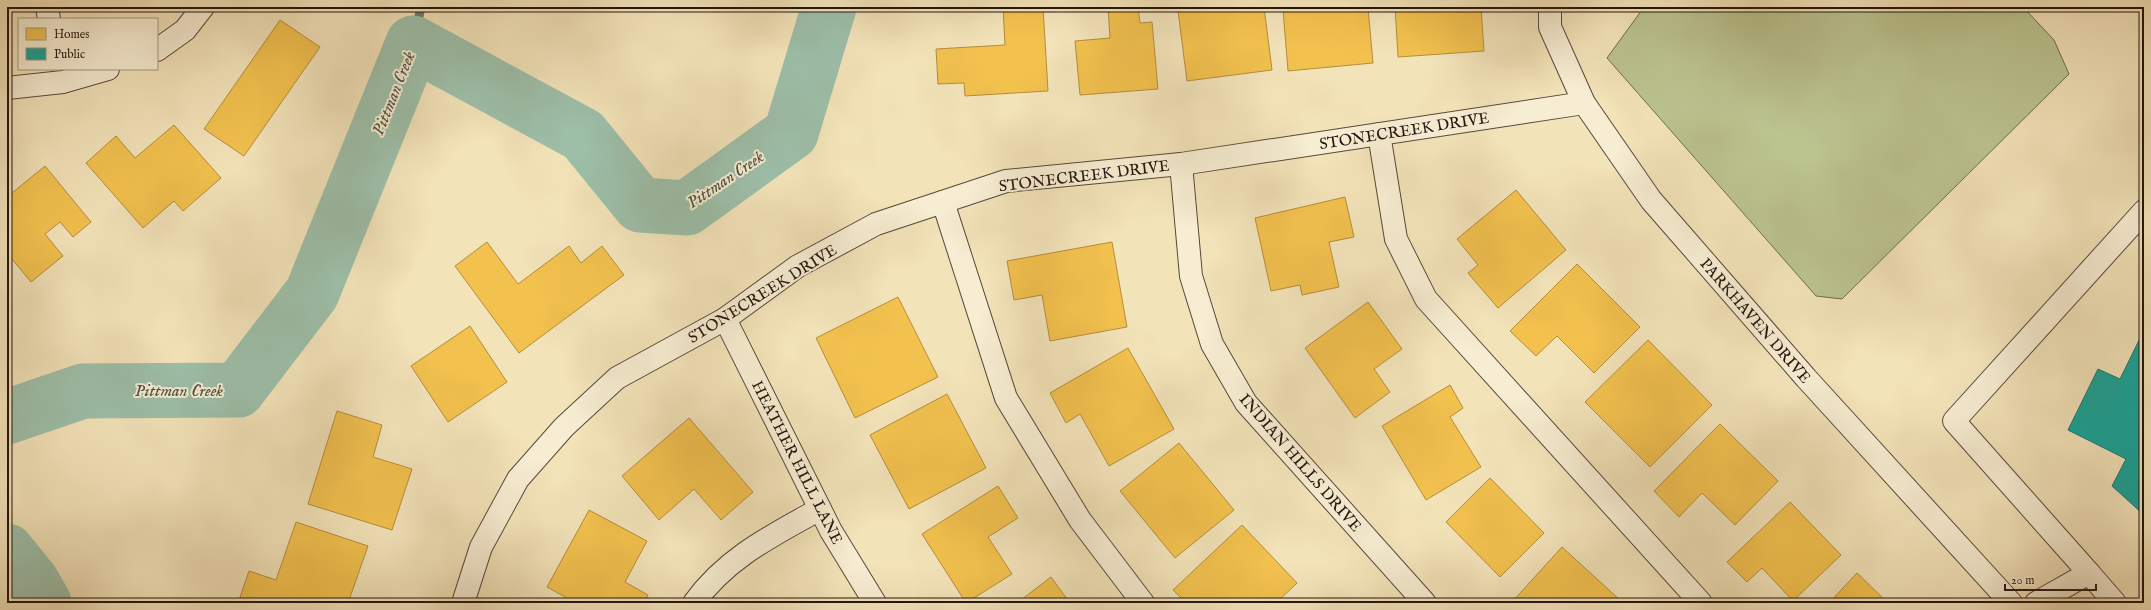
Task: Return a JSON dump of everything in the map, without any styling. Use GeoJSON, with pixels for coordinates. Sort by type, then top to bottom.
{"type":"FeatureCollection","features":[{"type":"Feature","properties":{"kind":"street"},"geometry":{"type":"LineString","coordinates":[[47,7],[49,18]]}},
{"type":"Feature","properties":{"kind":"street"},"geometry":{"type":"LineString","coordinates":[[158,49],[185,30],[203,7]]}},
{"type":"Feature","properties":{"kind":"street","name":"PARKHAVEN DRIVE"},"geometry":{"type":"LineString","coordinates":[[1550,7],[1550,27],[1584,103],[1651,200],[1806,378],[2011,603]]}},
{"type":"Feature","properties":{"kind":"street"},"geometry":{"type":"LineString","coordinates":[[7,88],[62,76],[101,70]]}},
{"type":"Feature","properties":{"kind":"street","name":"STONECREEK DRIVE"},"geometry":{"type":"LineString","coordinates":[[463,603],[481,547],[518,479],[564,426],[617,378],[725,319],[798,266],[876,224],[1006,181],[1181,164],[1584,103]]}},
{"type":"Feature","properties":{"kind":"street"},"geometry":{"type":"LineString","coordinates":[[1379,134],[1396,239],[1426,299],[1700,603]]}},
{"type":"Feature","properties":{"kind":"street","name":"INDIAN HILLS DRIVE"},"geometry":{"type":"LineString","coordinates":[[1181,164],[1190,276],[1212,344],[1246,403],[1425,603]]}},
{"type":"Feature","properties":{"kind":"street"},"geometry":{"type":"LineString","coordinates":[[943,202],[1006,398],[1080,520],[1143,603]]}},
{"type":"Feature","properties":{"kind":"street"},"geometry":{"type":"LineString","coordinates":[[2115,603],[1954,421],[2144,211]]}},
{"type":"Feature","properties":{"kind":"street","name":"HEATHER HILL LANE"},"geometry":{"type":"LineString","coordinates":[[725,319],[831,531],[875,603]]}},
{"type":"Feature","properties":{"kind":"street"},"geometry":{"type":"LineString","coordinates":[[694,603],[707,585],[752,547],[820,509]]}},
{"type":"Feature","properties":{"kind":"street"},"geometry":{"type":"LineString","coordinates":[[2036,603],[2089,573]]}},
{"type":"Feature","properties":{"kind":"green space"},"geometry":{"type":"Polygon","coordinates":[[[1644,7],[2023,7],[2054,40],[2069,74],[1842,299],[1816,296],[1607,58],[1644,7]]]}},
{"type":"Feature","properties":{"kind":"building: Homes"},"geometry":{"type":"Polygon","coordinates":[[[1003,7],[1043,7],[1048,91],[965,96],[964,83],[938,84],[936,49],[1005,45],[1003,7]]]}},
{"type":"Feature","properties":{"kind":"building: Homes"},"geometry":{"type":"Polygon","coordinates":[[[1108,7],[1138,7],[1140,23],[1152,22],[1158,89],[1080,95],[1075,41],[1110,38],[1108,7]]]}},
{"type":"Feature","properties":{"kind":"building: Homes"},"geometry":{"type":"Polygon","coordinates":[[[1209,7],[1264,7],[1272,70],[1187,81],[1178,11],[1209,7]]]}},
{"type":"Feature","properties":{"kind":"building: Homes"},"geometry":{"type":"Polygon","coordinates":[[[1316,7],[1368,7],[1373,63],[1288,71],[1283,10],[1316,7]]]}},
{"type":"Feature","properties":{"kind":"building: Homes"},"geometry":{"type":"Polygon","coordinates":[[[1395,7],[1481,7],[1484,51],[1398,57],[1395,7]]]}},
{"type":"Feature","properties":{"kind":"building: Homes"},"geometry":{"type":"Polygon","coordinates":[[[280,20],[320,47],[244,156],[204,129],[280,20]]]}},
{"type":"Feature","properties":{"kind":"building: Homes"},"geometry":{"type":"Polygon","coordinates":[[[174,125],[221,178],[183,211],[174,201],[143,228],[86,163],[116,136],[135,158],[174,125]]]}},
{"type":"Feature","properties":{"kind":"building: Homes"},"geometry":{"type":"Polygon","coordinates":[[[45,166],[91,222],[73,237],[60,222],[45,234],[63,256],[31,282],[7,253],[7,197],[45,166]]]}},
{"type":"Feature","properties":{"kind":"building: Homes"},"geometry":{"type":"Polygon","coordinates":[[[1516,190],[1566,250],[1498,308],[1468,273],[1478,265],[1457,239],[1516,190]]]}},
{"type":"Feature","properties":{"kind":"building: Homes"},"geometry":{"type":"Polygon","coordinates":[[[1345,197],[1354,237],[1329,242],[1339,287],[1302,295],[1300,285],[1271,291],[1255,218],[1345,197]]]}},
{"type":"Feature","properties":{"kind":"building: Homes"},"geometry":{"type":"Polygon","coordinates":[[[487,242],[518,284],[569,246],[581,263],[602,246],[624,275],[519,353],[455,266],[487,242]]]}},
{"type":"Feature","properties":{"kind":"building: Homes"},"geometry":{"type":"Polygon","coordinates":[[[1112,242],[1127,327],[1050,341],[1042,295],[1014,300],[1007,261],[1112,242]]]}},
{"type":"Feature","properties":{"kind":"building: Homes"},"geometry":{"type":"Polygon","coordinates":[[[1577,264],[1640,327],[1594,373],[1557,336],[1536,356],[1510,331],[1577,264]]]}},
{"type":"Feature","properties":{"kind":"building: Homes"},"geometry":{"type":"Polygon","coordinates":[[[898,297],[938,377],[855,418],[816,338],[898,297]]]}},
{"type":"Feature","properties":{"kind":"building: Homes"},"geometry":{"type":"Polygon","coordinates":[[[1368,302],[1402,349],[1374,369],[1390,392],[1355,418],[1305,348],[1368,302]]]}},
{"type":"Feature","properties":{"kind":"building: Homes"},"geometry":{"type":"Polygon","coordinates":[[[470,326],[507,382],[448,422],[411,366],[470,326]]]}},
{"type":"Feature","properties":{"kind":"building: Homes"},"geometry":{"type":"Polygon","coordinates":[[[1648,340],[1712,405],[1650,467],[1585,402],[1648,340]]]}},
{"type":"Feature","properties":{"kind":"building: Homes"},"geometry":{"type":"Polygon","coordinates":[[[1128,348],[1174,429],[1109,466],[1080,414],[1066,423],[1050,393],[1128,348]]]}},
{"type":"Feature","properties":{"kind":"building: Homes"},"geometry":{"type":"Polygon","coordinates":[[[1450,385],[1463,408],[1450,417],[1481,467],[1426,500],[1382,426],[1450,385]]]}},
{"type":"Feature","properties":{"kind":"building: Homes"},"geometry":{"type":"Polygon","coordinates":[[[947,394],[986,468],[909,509],[870,435],[947,394]]]}},
{"type":"Feature","properties":{"kind":"building: Homes"},"geometry":{"type":"Polygon","coordinates":[[[337,411],[382,425],[373,457],[412,469],[392,530],[308,504],[337,411]]]}},
{"type":"Feature","properties":{"kind":"building: Homes"},"geometry":{"type":"Polygon","coordinates":[[[689,418],[753,492],[721,520],[694,489],[659,520],[622,476],[689,418]]]}},
{"type":"Feature","properties":{"kind":"building: Homes"},"geometry":{"type":"Polygon","coordinates":[[[1720,424],[1778,481],[1735,525],[1702,493],[1679,517],[1654,491],[1720,424]]]}},
{"type":"Feature","properties":{"kind":"building: Homes"},"geometry":{"type":"Polygon","coordinates":[[[1179,443],[1234,510],[1175,558],[1120,491],[1179,443]]]}},
{"type":"Feature","properties":{"kind":"building: Homes"},"geometry":{"type":"Polygon","coordinates":[[[1490,478],[1544,533],[1500,577],[1446,522],[1490,478]]]}},
{"type":"Feature","properties":{"kind":"building: Homes"},"geometry":{"type":"Polygon","coordinates":[[[998,486],[1018,518],[988,537],[1012,574],[966,603],[922,534],[998,486]]]}},
{"type":"Feature","properties":{"kind":"building: Homes"},"geometry":{"type":"Polygon","coordinates":[[[1790,502],[1841,555],[1793,601],[1762,568],[1747,582],[1727,562],[1790,502]]]}},
{"type":"Feature","properties":{"kind":"building: Homes"},"geometry":{"type":"Polygon","coordinates":[[[589,510],[647,541],[625,582],[648,595],[644,603],[576,603],[547,587],[589,510]]]}},
{"type":"Feature","properties":{"kind":"building: Homes"},"geometry":{"type":"Polygon","coordinates":[[[296,522],[368,546],[348,603],[238,603],[249,571],[276,580],[296,522]]]}},
{"type":"Feature","properties":{"kind":"building: Homes"},"geometry":{"type":"Polygon","coordinates":[[[1242,525],[1297,583],[1276,603],[1186,603],[1173,590],[1242,525]]]}},
{"type":"Feature","properties":{"kind":"building: Homes"},"geometry":{"type":"Polygon","coordinates":[[[1562,547],[1621,601],[1619,603],[1512,602],[1562,547]]]}},
{"type":"Feature","properties":{"kind":"building: Homes"},"geometry":{"type":"Polygon","coordinates":[[[1857,573],[1888,603],[1829,603],[1857,573]]]}},
{"type":"Feature","properties":{"kind":"building: Homes"},"geometry":{"type":"Polygon","coordinates":[[[1051,577],[1070,603],[1017,603],[1051,577]]]}},
{"type":"Feature","properties":{"kind":"building: Public"},"geometry":{"type":"Polygon","coordinates":[[[2144,330],[2144,515],[2112,486],[2126,459],[2068,430],[2098,369],[2120,379],[2144,330]]]}},
{"type":"Feature","properties":{"kind":"waterway"},"geometry":{"type":"LineString","coordinates":[[413,43],[421,7]]}},
{"type":"Feature","properties":{"kind":"waterway","name":"Pittman Creek"},"geometry":{"type":"LineString","coordinates":[[7,417],[83,391],[238,390],[312,293],[413,43],[583,135],[640,205],[687,208],[791,133],[829,7]]}},
{"type":"Feature","properties":{"kind":"waterway","name":"Pittman Creek"},"geometry":{"type":"LineString","coordinates":[[7,551],[32,582],[44,603]]}}]}
